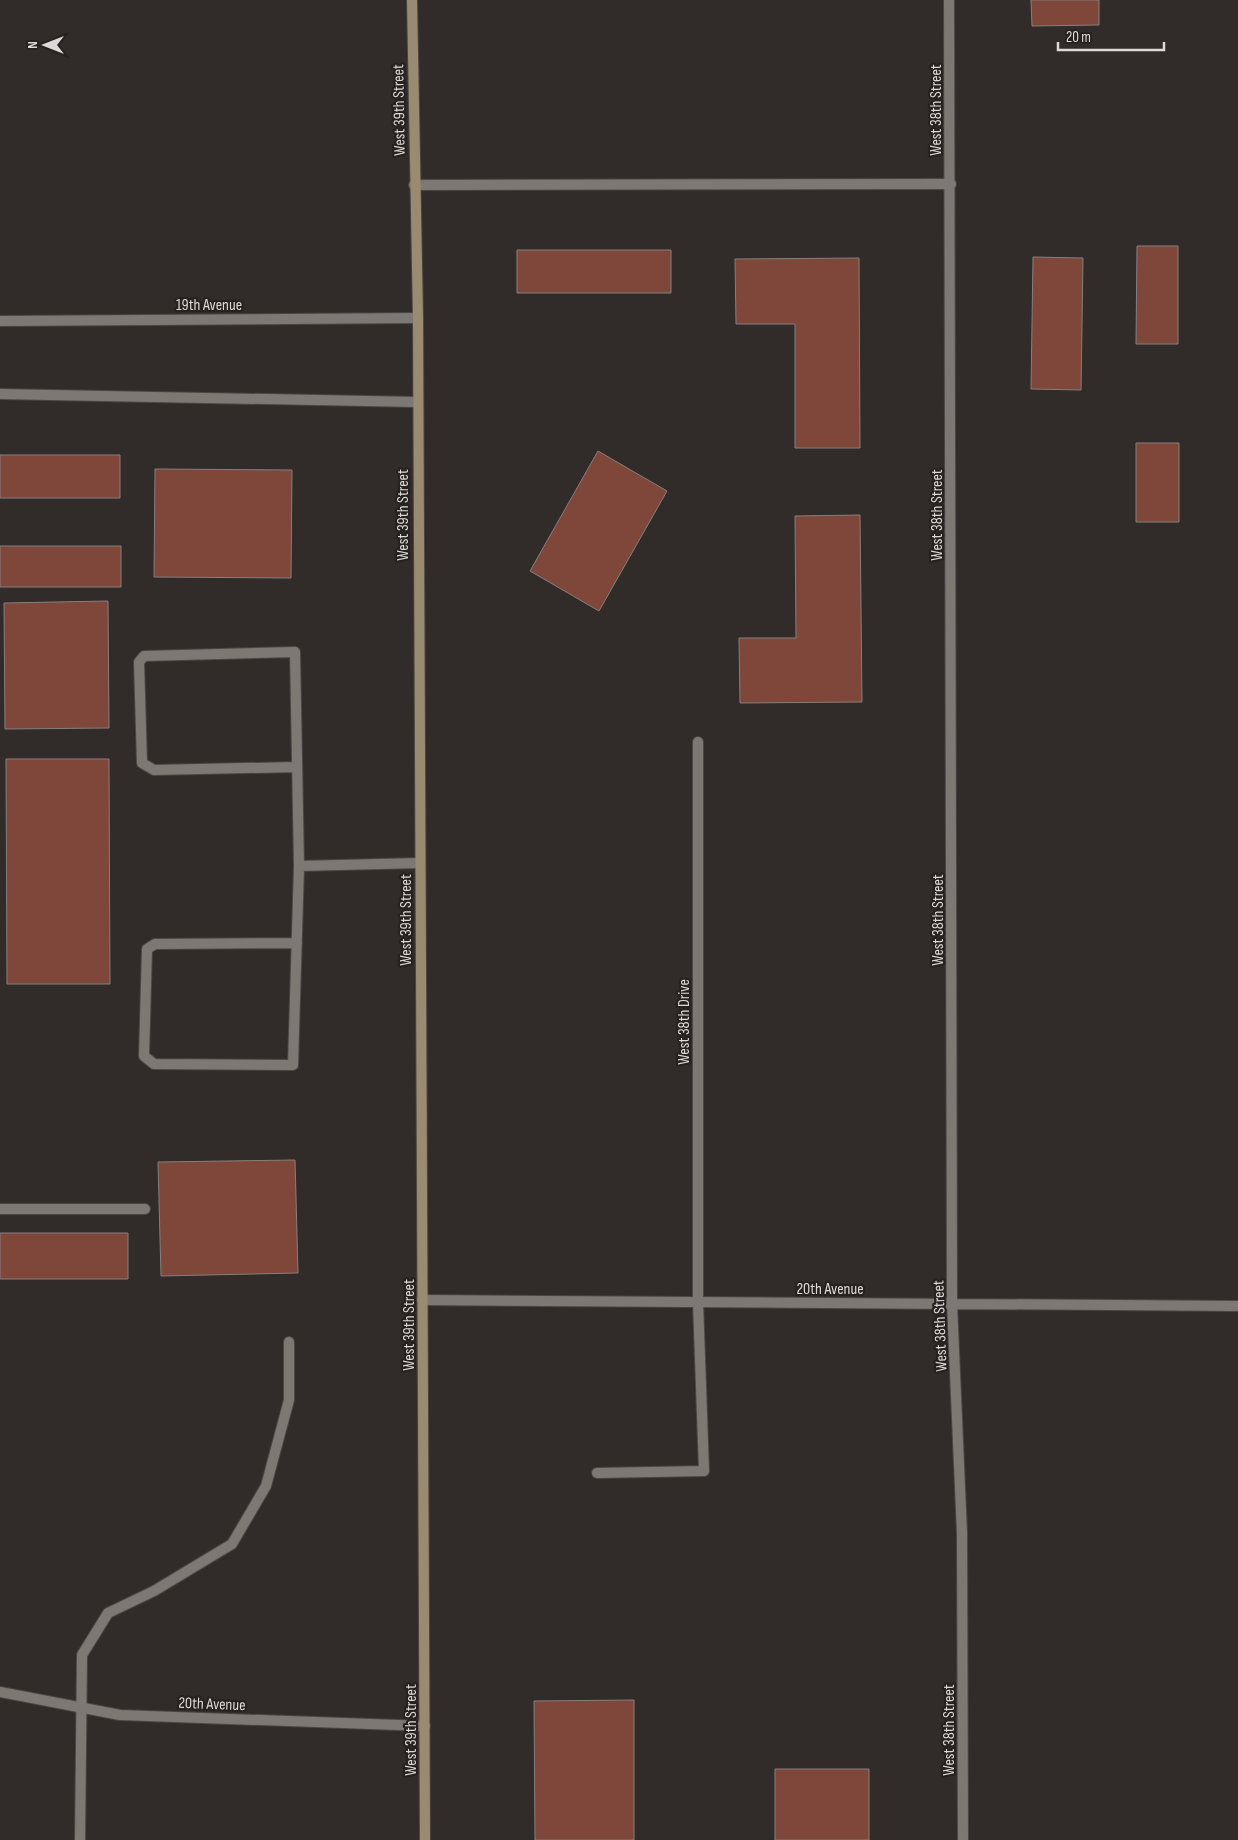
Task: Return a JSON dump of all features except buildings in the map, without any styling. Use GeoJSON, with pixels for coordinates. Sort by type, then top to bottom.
{"type":"FeatureCollection","features":[{"type":"Feature","properties":{"kind":"main road","name":"West 39th Street"},"geometry":{"type":"LineString","coordinates":[[412,0],[418,318],[426,1840]]}},
{"type":"Feature","properties":{"kind":"street","name":"West 38th Street"},"geometry":{"type":"LineString","coordinates":[[949,0],[952,1304],[962,1533],[963,1840]]}},
{"type":"Feature","properties":{"kind":"street"},"geometry":{"type":"LineString","coordinates":[[414,185],[950,184]]}},
{"type":"Feature","properties":{"kind":"street","name":"19th Avenue"},"geometry":{"type":"LineString","coordinates":[[0,321],[418,318]]}},
{"type":"Feature","properties":{"kind":"street"},"geometry":{"type":"LineString","coordinates":[[0,394],[417,402]]}},
{"type":"Feature","properties":{"kind":"street"},"geometry":{"type":"LineString","coordinates":[[297,767],[154,770],[142,763],[139,662],[144,656],[295,652],[299,866],[297,943],[293,1065],[154,1064],[144,1056],[147,949],[156,944],[297,943]]}},
{"type":"Feature","properties":{"kind":"street","name":"West 38th Drive"},"geometry":{"type":"LineString","coordinates":[[597,1474],[704,1471],[698,1302],[698,742]]}},
{"type":"Feature","properties":{"kind":"street"},"geometry":{"type":"LineString","coordinates":[[299,866],[420,863]]}},
{"type":"Feature","properties":{"kind":"street"},"geometry":{"type":"LineString","coordinates":[[0,1209],[145,1210]]}},
{"type":"Feature","properties":{"kind":"street","name":"20th Avenue"},"geometry":{"type":"LineString","coordinates":[[422,1300],[1238,1306]]}},
{"type":"Feature","properties":{"kind":"street"},"geometry":{"type":"LineString","coordinates":[[80,1840],[82,1655],[108,1613],[154,1591],[232,1544],[266,1486],[289,1400],[289,1342]]}},
{"type":"Feature","properties":{"kind":"street","name":"20th Avenue"},"geometry":{"type":"LineString","coordinates":[[0,1692],[120,1715],[425,1726]]}}]}
